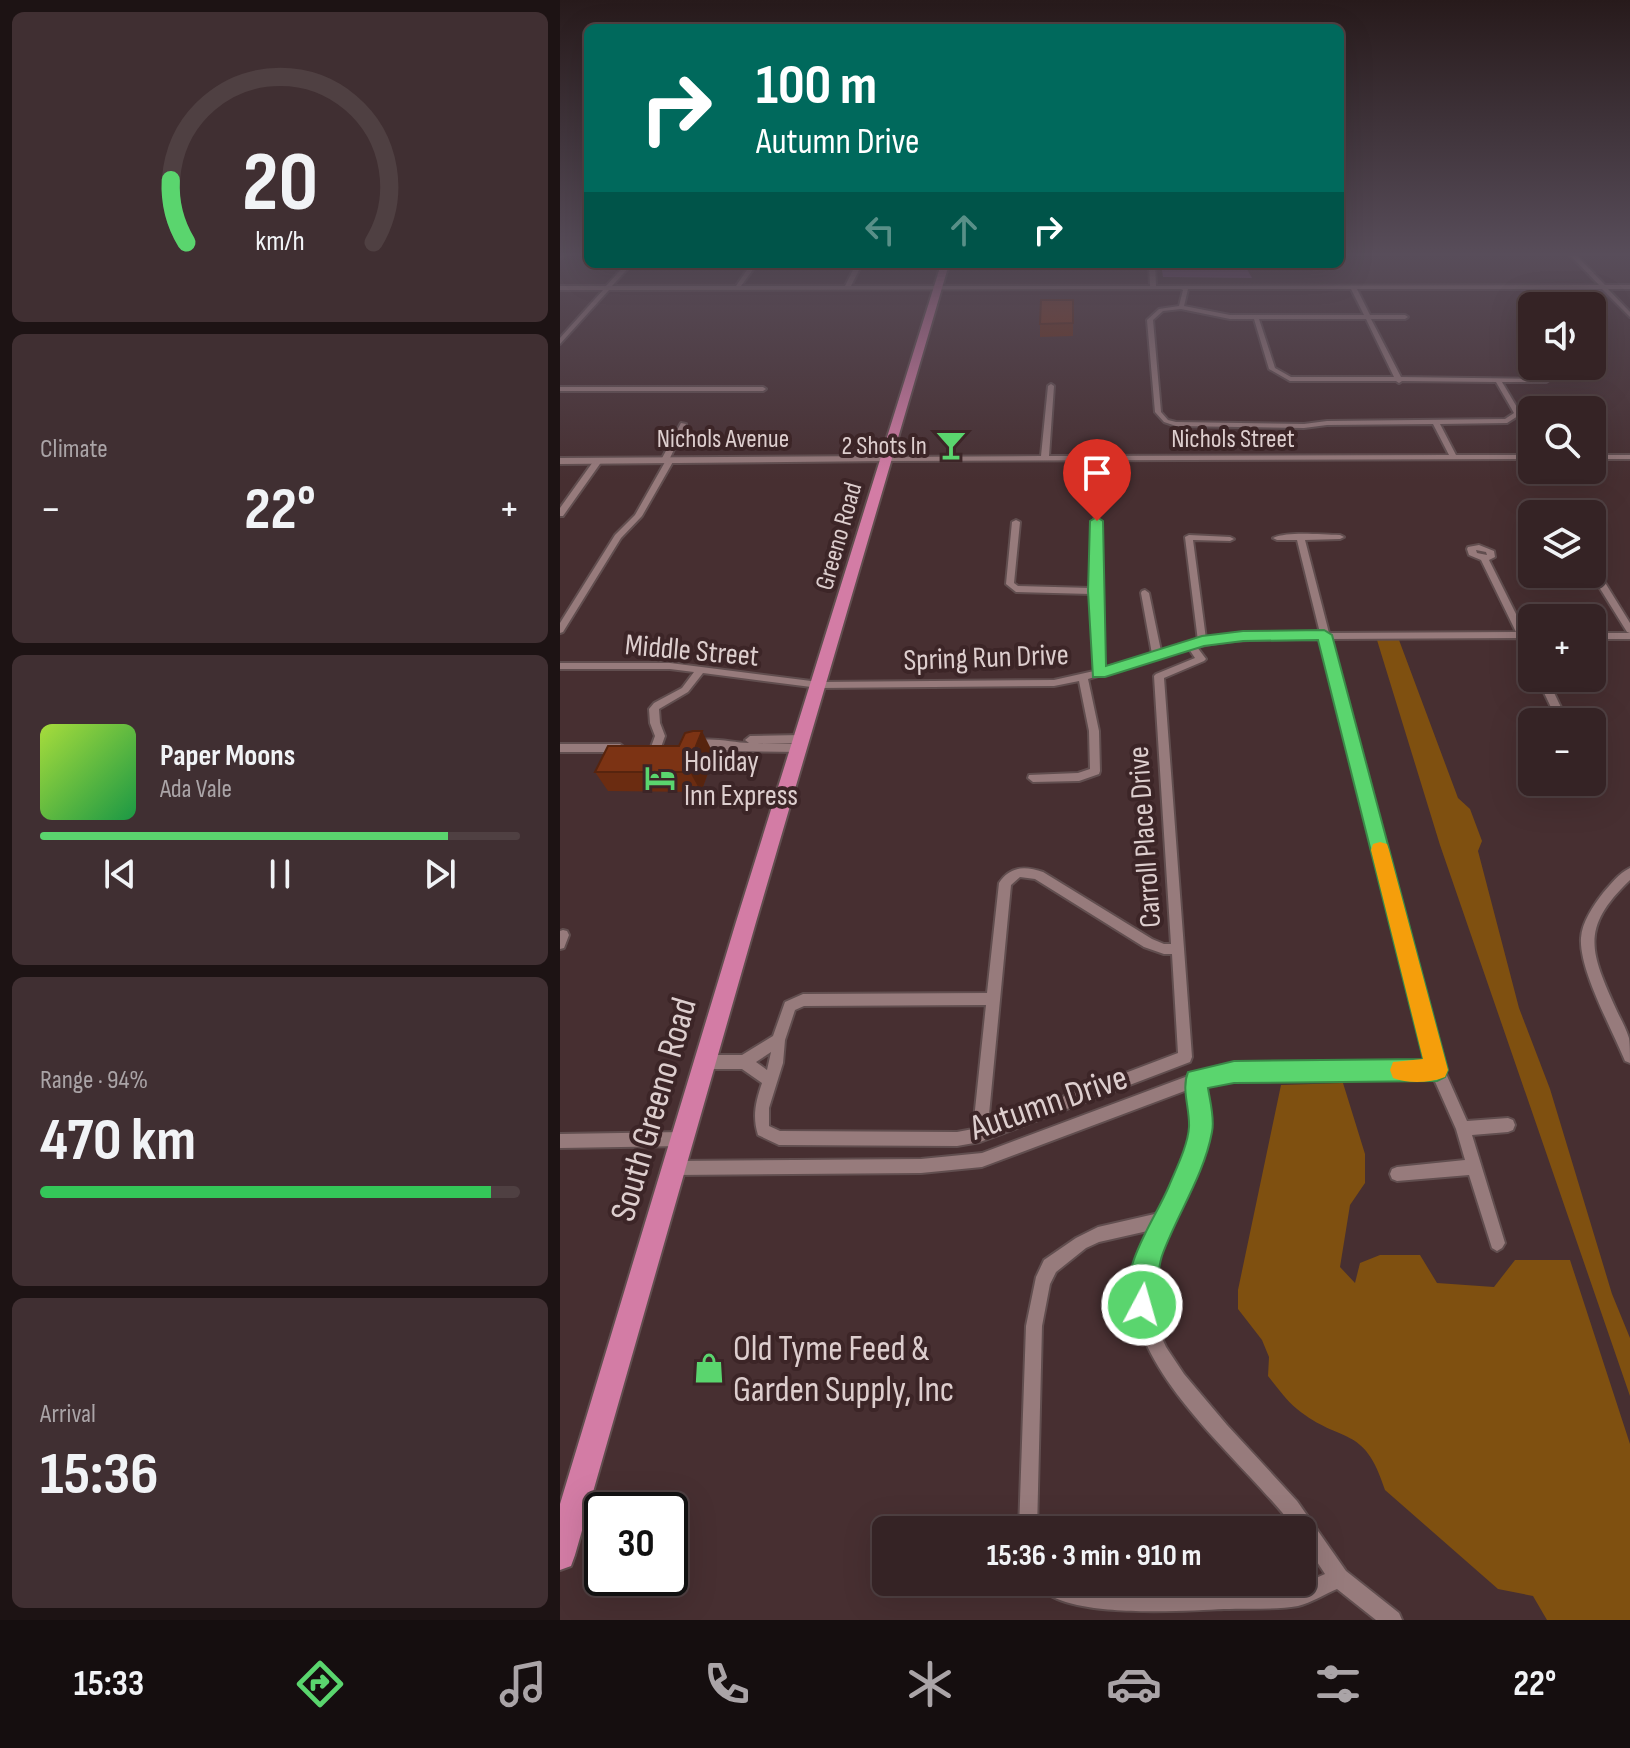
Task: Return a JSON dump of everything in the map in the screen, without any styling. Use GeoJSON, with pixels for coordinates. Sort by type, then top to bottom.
{"type":"FeatureCollection","features":[{"type":"Feature","properties":{"kind":"main road","name":"Greeno Road"},"geometry":{"type":"LineString","coordinates":[[819,685],[925,329]]}},
{"type":"Feature","properties":{"kind":"main road","name":"South Greeno Road"},"geometry":{"type":"LineString","coordinates":[[560,1555],[567,1507],[684,1139],[819,685]]}},
{"type":"Feature","properties":{"kind":"street"},"geometry":{"type":"LineString","coordinates":[[1151,329],[1160,416],[1166,421],[1189,426],[1495,422],[1515,418],[1518,414],[1516,409],[1498,380]]}},
{"type":"Feature","properties":{"kind":"street"},"geometry":{"type":"LineString","coordinates":[[1260,329],[1272,369],[1281,376],[1303,381],[1518,380]]}},
{"type":"Feature","properties":{"kind":"street"},"geometry":{"type":"LineString","coordinates":[[1374,329],[1399,381]]}},
{"type":"Feature","properties":{"kind":"street"},"geometry":{"type":"LineString","coordinates":[[1268,381],[1281,376]]}},
{"type":"Feature","properties":{"kind":"street"},"geometry":{"type":"LineString","coordinates":[[1045,458],[1051,386]]}},
{"type":"Feature","properties":{"kind":"street"},"geometry":{"type":"LineString","coordinates":[[560,389],[763,389]]}},
{"type":"Feature","properties":{"kind":"street"},"geometry":{"type":"LineString","coordinates":[[1436,423],[1454,458]]}},
{"type":"Feature","properties":{"kind":"street"},"geometry":{"type":"LineString","coordinates":[[560,630],[618,537],[638,516],[683,424]]}},
{"type":"Feature","properties":{"kind":"street","name":"Nichols Street"},"geometry":{"type":"LineString","coordinates":[[885,459],[1518,457]]}},
{"type":"Feature","properties":{"kind":"street"},"geometry":{"type":"LineString","coordinates":[[1606,457],[1630,457]]}},
{"type":"Feature","properties":{"kind":"street","name":"Nichols Avenue"},"geometry":{"type":"LineString","coordinates":[[560,461],[885,459]]}},
{"type":"Feature","properties":{"kind":"street"},"geometry":{"type":"LineString","coordinates":[[560,514],[598,461]]}},
{"type":"Feature","properties":{"kind":"street"},"geometry":{"type":"LineString","coordinates":[[1097,521],[1095,591],[1099,673]]}},
{"type":"Feature","properties":{"kind":"street"},"geometry":{"type":"LineString","coordinates":[[1016,522],[1010,584],[1016,589],[1095,591]]}},
{"type":"Feature","properties":{"kind":"street"},"geometry":{"type":"LineString","coordinates":[[1197,643],[1189,537],[1230,539]]}},
{"type":"Feature","properties":{"kind":"street"},"geometry":{"type":"LineString","coordinates":[[1300,537],[1437,1070],[1463,1128],[1497,1243]]}},
{"type":"Feature","properties":{"kind":"street"},"geometry":{"type":"LineString","coordinates":[[1277,538],[1340,537]]}},
{"type":"Feature","properties":{"kind":"street"},"geometry":{"type":"LineString","coordinates":[[1484,558],[1518,619]]}},
{"type":"Feature","properties":{"kind":"street"},"geometry":{"type":"LineString","coordinates":[[1604,588],[1630,633],[1606,635]]}},
{"type":"Feature","properties":{"kind":"street"},"geometry":{"type":"LineString","coordinates":[[1145,593],[1157,655]]}},
{"type":"Feature","properties":{"kind":"street","name":"Spring Run Drive"},"geometry":{"type":"LineString","coordinates":[[819,685],[1054,683],[1083,678],[1197,643],[1243,636],[1518,635]]}},
{"type":"Feature","properties":{"kind":"street","name":"Carroll Place Drive"},"geometry":{"type":"LineString","coordinates":[[980,1135],[1185,1057],[1159,676],[1201,659],[1197,643]]}},
{"type":"Feature","properties":{"kind":"street","name":"Middle Street"},"geometry":{"type":"LineString","coordinates":[[560,666],[701,669],[762,680],[819,685]]}},
{"type":"Feature","properties":{"kind":"street"},"geometry":{"type":"LineString","coordinates":[[656,747],[660,736],[652,721],[652,713],[657,705],[688,688],[701,669]]}},
{"type":"Feature","properties":{"kind":"street"},"geometry":{"type":"LineString","coordinates":[[1033,778],[1079,777],[1095,771],[1094,731],[1083,678]]}},
{"type":"Feature","properties":{"kind":"street"},"geometry":{"type":"LineString","coordinates":[[684,747],[801,743]]}},
{"type":"Feature","properties":{"kind":"street"},"geometry":{"type":"LineString","coordinates":[[560,748],[670,747]]}},
{"type":"Feature","properties":{"kind":"street"},"geometry":{"type":"LineString","coordinates":[[993,999],[803,1000],[790,1006],[778,1040],[777,1065],[768,1079],[760,1121],[763,1130],[771,1136],[957,1139],[980,1135],[1005,883],[1016,873],[1039,875],[1148,943],[1164,949],[1178,949]]}},
{"type":"Feature","properties":{"kind":"street"},"geometry":{"type":"LineString","coordinates":[[1630,873],[1600,910],[1589,927],[1587,938],[1593,963],[1630,1056]]}},
{"type":"Feature","properties":{"kind":"street"},"geometry":{"type":"LineString","coordinates":[[705,1062],[744,1062],[778,1040]]}},
{"type":"Feature","properties":{"kind":"street"},"geometry":{"type":"LineString","coordinates":[[744,1062],[768,1079]]}},
{"type":"Feature","properties":{"kind":"street","name":"Autumn Drive"},"geometry":{"type":"LineString","coordinates":[[675,1168],[951,1165],[1011,1151],[1196,1080],[1234,1072],[1437,1070]]}},
{"type":"Feature","properties":{"kind":"street"},"geometry":{"type":"LineString","coordinates":[[1196,1080],[1201,1129],[1178,1193],[1150,1251],[1143,1279],[1142,1305],[1154,1343],[1177,1379],[1284,1500],[1339,1578],[1392,1620]]}},
{"type":"Feature","properties":{"kind":"street"},"geometry":{"type":"LineString","coordinates":[[1463,1128],[1508,1125]]}},
{"type":"Feature","properties":{"kind":"street"},"geometry":{"type":"LineString","coordinates":[[560,1141],[684,1139]]}},
{"type":"Feature","properties":{"kind":"street"},"geometry":{"type":"LineString","coordinates":[[1397,1174],[1473,1167]]}},
{"type":"Feature","properties":{"kind":"street"},"geometry":{"type":"LineString","coordinates":[[1028,1516],[1034,1326],[1042,1283],[1050,1266],[1081,1243],[1098,1235],[1164,1219]]}},
{"type":"Feature","properties":{"kind":"street"},"geometry":{"type":"LineString","coordinates":[[1316,1588],[1339,1578]]}},
{"type":"Feature","properties":{"kind":"street"},"geometry":{"type":"LineString","coordinates":[[1072,1596],[1121,1604],[1299,1596]]}},
{"type":"Feature","properties":{"kind":"shaded area"},"geometry":{"type":"Polygon","coordinates":[[[1377,640],[1399,640],[1458,798],[1470,809],[1482,841],[1478,851],[1519,1008],[1550,1089],[1612,1294],[1630,1338],[1630,1396],[1440,845],[1377,640]]]}},
{"type":"Feature","properties":{"kind":"shaded area"},"geometry":{"type":"Polygon","coordinates":[[[1343,1083],[1365,1154],[1365,1183],[1350,1205],[1340,1267],[1355,1283],[1360,1263],[1380,1255],[1420,1255],[1437,1283],[1494,1287],[1515,1260],[1570,1260],[1630,1444],[1630,1620],[1547,1620],[1533,1596],[1498,1589],[1385,1490],[1369,1454],[1360,1444],[1297,1409],[1268,1376],[1269,1357],[1262,1340],[1238,1309],[1238,1290],[1281,1085],[1343,1083]]]}},
{"type":"Feature","properties":{"kind":"building"},"geometry":{"type":"Polygon","coordinates":[[[702,731],[696,746],[701,746],[690,772],[595,772],[608,746],[679,746],[685,733],[702,731]]]}},
{"type":"Feature","properties":{"kind":"slow traffic"},"geometry":{"type":"LineString","coordinates":[[1380,850],[1437,1070],[1401,1070]]}},
{"type":"Feature","properties":{"kind":"place","name":"2 Shots In"},"geometry":{"type":"Point","coordinates":[951,445]}},
{"type":"Feature","properties":{"kind":"place","name":"Holiday Inn Express"},"geometry":{"type":"Point","coordinates":[660,778]}},
{"type":"Feature","properties":{"kind":"place","name":"Old Tyme Feed & Garden Supply, Inc"},"geometry":{"type":"Point","coordinates":[709,1368]}},
{"type":"Feature","properties":{"kind":"route"},"geometry":{"type":"LineString","coordinates":[[1097,521],[1095,591],[1099,673],[1202,641],[1243,636],[1324,635],[1437,1070],[1234,1072],[1196,1080],[1202,1114],[1201,1129],[1178,1193],[1150,1251],[1143,1279],[1142,1305]]}}]}
